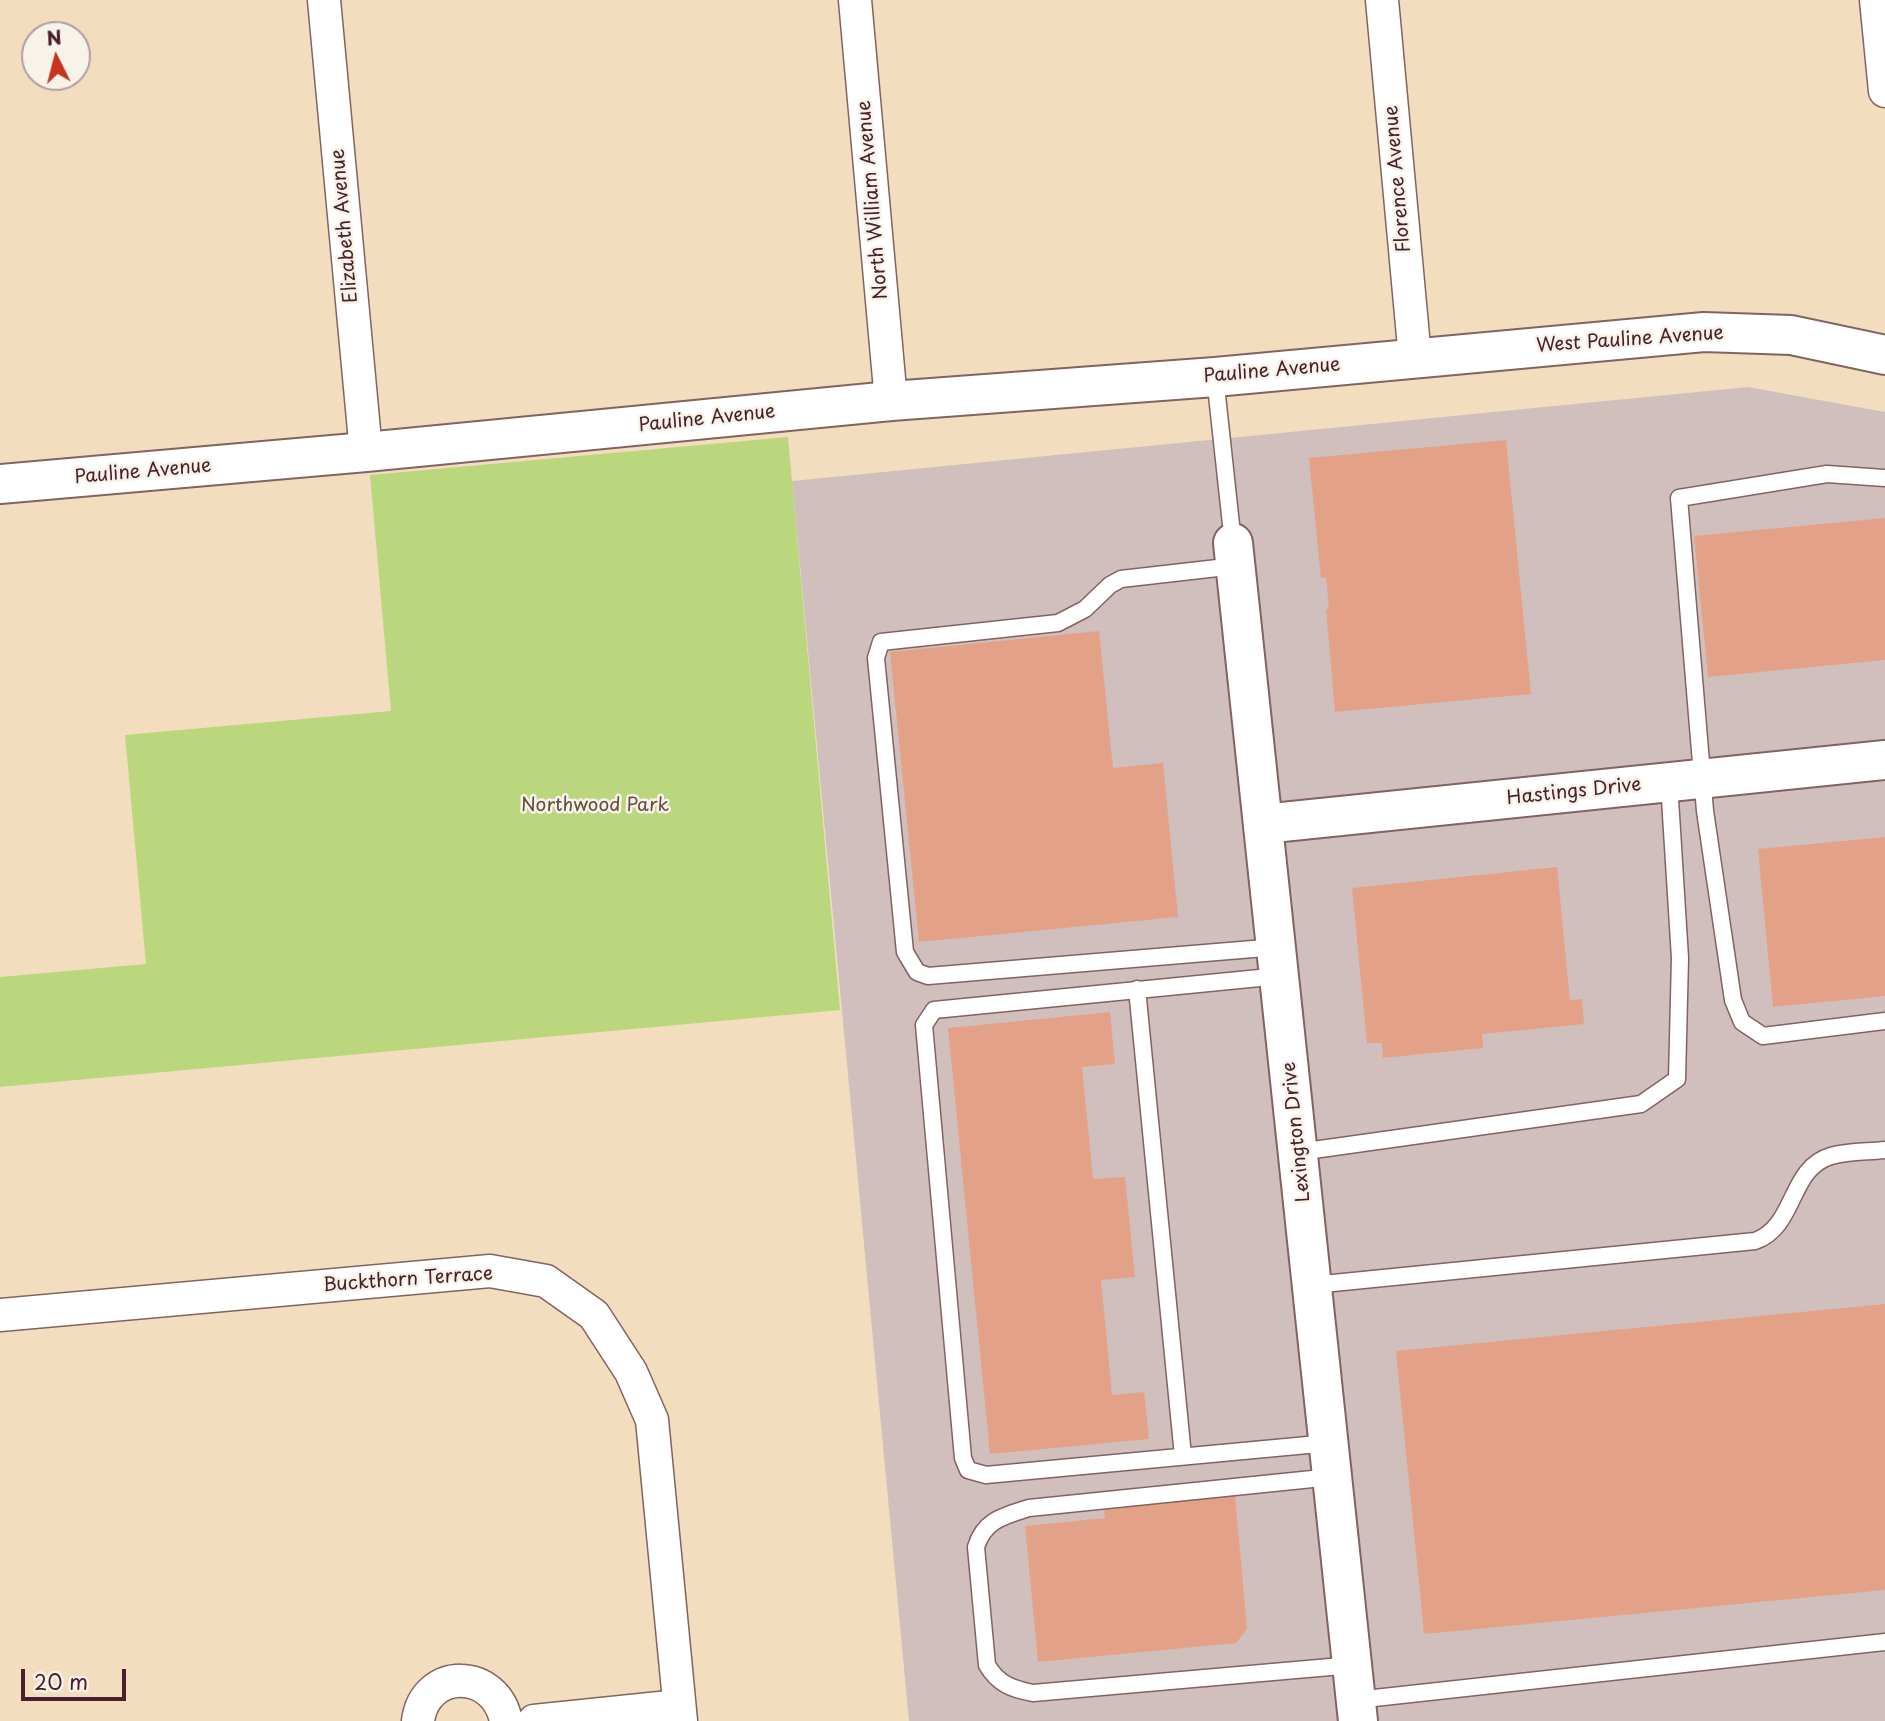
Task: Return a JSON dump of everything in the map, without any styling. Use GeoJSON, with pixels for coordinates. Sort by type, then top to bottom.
{"type":"FeatureCollection","features":[{"type":"Feature","properties":{"kind":"street","name":"Elizabeth Avenue"},"geometry":{"type":"LineString","coordinates":[[324,0],[366,452]]}},
{"type":"Feature","properties":{"kind":"street","name":"North William Avenue"},"geometry":{"type":"LineString","coordinates":[[855,0],[891,401]]}},
{"type":"Feature","properties":{"kind":"street","name":"Florence Avenue"},"geometry":{"type":"LineString","coordinates":[[1382,0],[1415,358]]}},
{"type":"Feature","properties":{"kind":"street"},"geometry":{"type":"LineString","coordinates":[[1875,0],[1885,91]]}},
{"type":"Feature","properties":{"kind":"street","name":"West Pauline Avenue"},"geometry":{"type":"LineString","coordinates":[[1415,358],[1704,332],[1791,335],[1885,355]]}},
{"type":"Feature","properties":{"kind":"street","name":"Pauline Avenue"},"geometry":{"type":"LineString","coordinates":[[0,484],[891,401],[1215,377],[1415,358]]}},
{"type":"Feature","properties":{"kind":"street","name":"Lexington Drive"},"geometry":{"type":"LineString","coordinates":[[1234,555],[1333,1460],[1356,1695]]}},
{"type":"Feature","properties":{"kind":"street","name":"Hastings Drive"},"geometry":{"type":"LineString","coordinates":[[1263,824],[1885,760]]}},
{"type":"Feature","properties":{"kind":"street","name":"Buckthorn Terrace"},"geometry":{"type":"LineString","coordinates":[[0,1315],[491,1271],[546,1281],[594,1315],[631,1372],[652,1420],[680,1713]]}},
{"type":"Feature","properties":{"kind":"street"},"geometry":{"type":"LineString","coordinates":[[418,1721],[422,1704],[432,1692],[444,1684],[472,1681],[491,1692],[504,1710],[506,1721]]}},
{"type":"Feature","properties":{"kind":"street"},"geometry":{"type":"LineString","coordinates":[[534,1721],[680,1713]]}},
{"type":"Feature","properties":{"kind":"lane"},"geometry":{"type":"LineString","coordinates":[[1215,377],[1234,555],[1121,579],[1110,585],[1085,609],[1058,623],[881,642],[876,658],[905,952],[917,972],[928,976],[1278,961]]}},
{"type":"Feature","properties":{"kind":"lane"},"geometry":{"type":"LineString","coordinates":[[1299,1152],[1641,1104],[1677,1079],[1685,781],[1679,498],[1826,474],[1885,478]]}},
{"type":"Feature","properties":{"kind":"lane"},"geometry":{"type":"LineString","coordinates":[[1685,781],[1733,1000],[1742,1022],[1763,1036],[1885,1021]]}},
{"type":"Feature","properties":{"kind":"lane"},"geometry":{"type":"LineString","coordinates":[[1278,961],[1137,989],[949,1006],[933,1010],[924,1026],[963,1458],[968,1470],[986,1475],[1183,1456],[1333,1460]]}},
{"type":"Feature","properties":{"kind":"lane"},"geometry":{"type":"LineString","coordinates":[[1137,989],[1183,1456]]}},
{"type":"Feature","properties":{"kind":"lane"},"geometry":{"type":"LineString","coordinates":[[1314,1285],[1755,1241],[1769,1236],[1780,1225],[1802,1178],[1815,1165],[1830,1156],[1885,1150]]}},
{"type":"Feature","properties":{"kind":"lane"},"geometry":{"type":"LineString","coordinates":[[1333,1460],[1029,1508],[989,1523],[976,1547],[987,1665],[994,1677],[1018,1690],[1033,1693],[1356,1695],[1885,1642]]}},
{"type":"Feature","properties":{"kind":"shaded area"},"geometry":{"type":"Polygon","coordinates":[[[1748,387],[1885,412],[1885,1721],[909,1721],[792,481],[1748,387]]]}},
{"type":"Feature","properties":{"kind":"green space","name":"Northwood Park"},"geometry":{"type":"Polygon","coordinates":[[[788,437],[840,1010],[0,1087],[0,977],[146,964],[125,735],[391,711],[370,475],[788,437]]]}},
{"type":"Feature","properties":{"kind":"building"},"geometry":{"type":"Polygon","coordinates":[[[1506,440],[1531,694],[1335,712],[1326,609],[1329,609],[1326,577],[1321,578],[1309,458],[1506,440]]]}},
{"type":"Feature","properties":{"kind":"building"},"geometry":{"type":"Polygon","coordinates":[[[1885,518],[1885,660],[1708,677],[1694,536],[1885,518]]]}},
{"type":"Feature","properties":{"kind":"building"},"geometry":{"type":"Polygon","coordinates":[[[1099,631],[1113,768],[1163,763],[1178,917],[919,942],[890,652],[1099,631]]]}},
{"type":"Feature","properties":{"kind":"building"},"geometry":{"type":"Polygon","coordinates":[[[1885,837],[1885,996],[1773,1007],[1758,849],[1885,837]]]}},
{"type":"Feature","properties":{"kind":"building"},"geometry":{"type":"Polygon","coordinates":[[[1557,867],[1570,1000],[1582,999],[1584,1024],[1482,1034],[1483,1048],[1383,1058],[1382,1043],[1367,1043],[1352,888],[1557,867]]]}},
{"type":"Feature","properties":{"kind":"building"},"geometry":{"type":"Polygon","coordinates":[[[1110,1012],[1115,1064],[1082,1067],[1093,1179],[1125,1177],[1135,1277],[1101,1280],[1112,1395],[1144,1392],[1149,1439],[990,1454],[948,1028],[1110,1012]]]}},
{"type":"Feature","properties":{"kind":"building"},"geometry":{"type":"Polygon","coordinates":[[[1885,1304],[1885,1590],[1424,1634],[1396,1351],[1885,1304]]]}},
{"type":"Feature","properties":{"kind":"building"},"geometry":{"type":"Polygon","coordinates":[[[1235,1495],[1247,1629],[1236,1643],[1038,1662],[1025,1526],[1105,1518],[1104,1507],[1235,1495]]]}}]}
